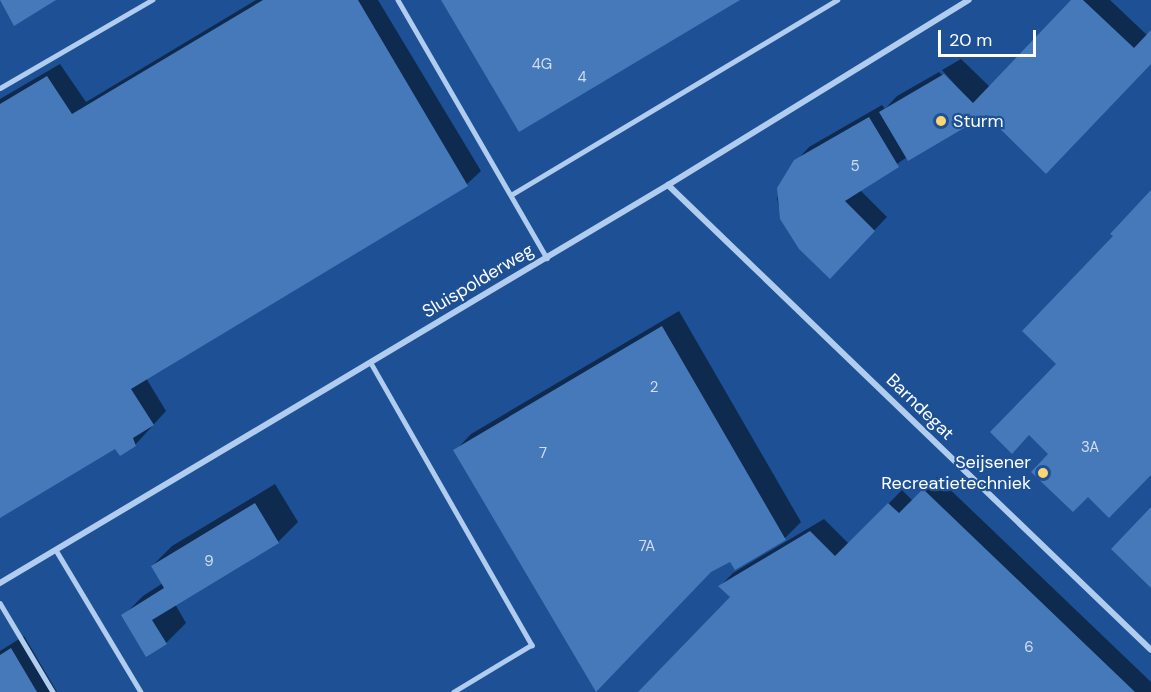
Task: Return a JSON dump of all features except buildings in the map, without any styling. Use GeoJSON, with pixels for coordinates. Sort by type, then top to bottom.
{"type":"FeatureCollection","features":[{"type":"Feature","properties":{"kind":"street","name":"Sluispolderweg"},"geometry":{"type":"LineString","coordinates":[[0,583],[547,258],[969,0]]}},
{"type":"Feature","properties":{"kind":"street","name":"Barndegat"},"geometry":{"type":"LineString","coordinates":[[668,185],[1151,650]]}},
{"type":"Feature","properties":{"kind":"lane"},"geometry":{"type":"LineString","coordinates":[[0,88],[152,0]]}},
{"type":"Feature","properties":{"kind":"lane"},"geometry":{"type":"LineString","coordinates":[[398,0],[547,258]]}},
{"type":"Feature","properties":{"kind":"lane"},"geometry":{"type":"LineString","coordinates":[[510,195],[837,0]]}},
{"type":"Feature","properties":{"kind":"lane"},"geometry":{"type":"LineString","coordinates":[[371,363],[532,645],[454,692]]}},
{"type":"Feature","properties":{"kind":"lane"},"geometry":{"type":"LineString","coordinates":[[56,550],[141,692]]}},
{"type":"Feature","properties":{"kind":"lane"},"geometry":{"type":"LineString","coordinates":[[0,603],[53,692]]}},
{"type":"Feature","properties":{"kind":"place","name":"Sturm"},"geometry":{"type":"Point","coordinates":[941,121]}},
{"type":"Feature","properties":{"kind":"place","name":"Seijsener Recreatietechniek"},"geometry":{"type":"Point","coordinates":[1043,473]}}]}
